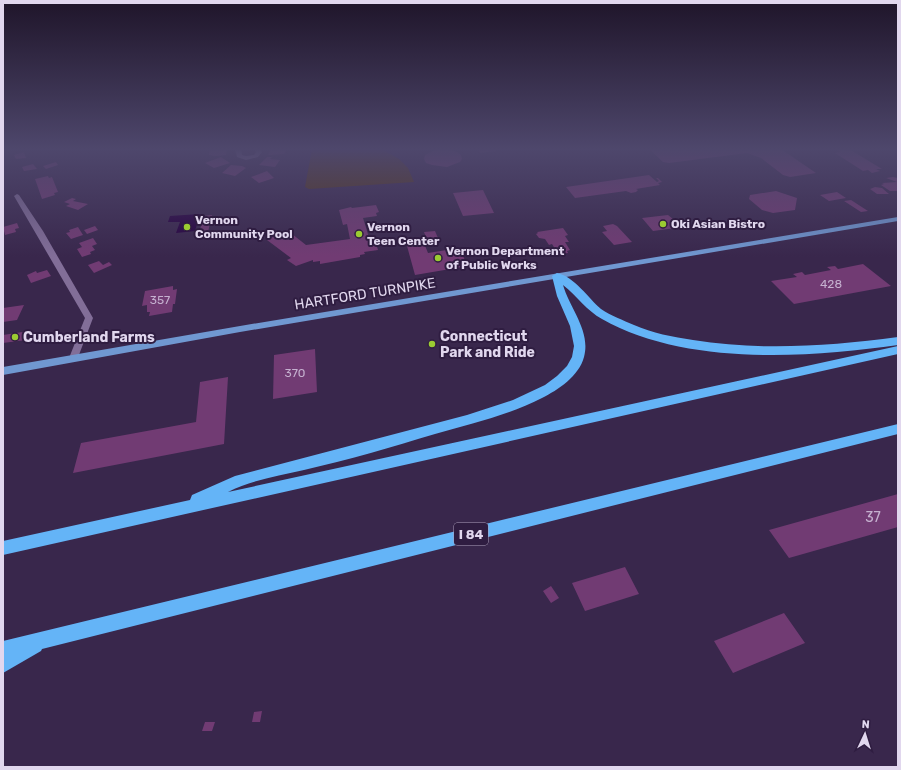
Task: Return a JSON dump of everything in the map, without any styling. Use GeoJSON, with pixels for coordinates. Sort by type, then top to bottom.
{"type":"FeatureCollection","features":[{"type":"Feature","properties":{"kind":"highway"},"geometry":{"type":"LineString","coordinates":[[557,276],[571,285],[589,305],[606,317],[653,335],[685,342],[738,349],[796,351],[859,347],[898,341]]}},
{"type":"Feature","properties":{"kind":"highway"},"geometry":{"type":"LineString","coordinates":[[179,509],[240,480],[359,450],[469,419],[524,400],[546,390],[570,371],[576,362],[580,348],[578,332],[570,311],[559,290],[557,276]]}},
{"type":"Feature","properties":{"kind":"highway"},"geometry":{"type":"LineString","coordinates":[[3,548],[898,350]]}},
{"type":"Feature","properties":{"kind":"highway","name":"I 84"},"geometry":{"type":"LineString","coordinates":[[3,650],[898,428]]}},
{"type":"Feature","properties":{"kind":"highway"},"geometry":{"type":"LineString","coordinates":[[3,664],[44,639]]}},
{"type":"Feature","properties":{"kind":"main road","name":"HARTFORD TURNPIKE"},"geometry":{"type":"LineString","coordinates":[[3,371],[898,219]]}},
{"type":"Feature","properties":{"kind":"street"},"geometry":{"type":"LineString","coordinates":[[17,196],[40,231],[89,318],[74,358]]}},
{"type":"Feature","properties":{"kind":"shaded area"},"geometry":{"type":"Polygon","coordinates":[[[305,185],[370,185],[309,189],[305,187],[305,185]]]}},
{"type":"Feature","properties":{"kind":"shaded area","name":"Vernon Community Pool"},"geometry":{"type":"Polygon","coordinates":[[[200,214],[195,231],[176,233],[180,222],[168,222],[170,216],[200,214]]]}},
{"type":"Feature","properties":{"kind":"building"},"geometry":{"type":"Polygon","coordinates":[[[37,185],[55,185],[58,192],[54,193],[55,195],[42,199],[37,185]]]}},
{"type":"Feature","properties":{"kind":"building"},"geometry":{"type":"Polygon","coordinates":[[[580,185],[660,185],[636,189],[638,190],[636,192],[631,193],[626,191],[575,198],[566,187],[580,185]]]}},
{"type":"Feature","properties":{"kind":"building"},"geometry":{"type":"Polygon","coordinates":[[[881,185],[898,185],[898,191],[890,191],[881,185]]]}},
{"type":"Feature","properties":{"kind":"building"},"geometry":{"type":"Polygon","coordinates":[[[875,187],[882,188],[889,194],[877,194],[870,189],[875,187]]]}},
{"type":"Feature","properties":{"kind":"building"},"geometry":{"type":"Polygon","coordinates":[[[483,190],[494,213],[463,216],[453,193],[483,190]]]}},
{"type":"Feature","properties":{"kind":"building"},"geometry":{"type":"Polygon","coordinates":[[[776,191],[797,198],[795,210],[773,213],[762,210],[749,199],[750,195],[776,191]]]}},
{"type":"Feature","properties":{"kind":"building"},"geometry":{"type":"Polygon","coordinates":[[[837,192],[846,198],[829,201],[820,195],[837,192]]]}},
{"type":"Feature","properties":{"kind":"building"},"geometry":{"type":"Polygon","coordinates":[[[72,198],[76,199],[73,201],[88,204],[78,210],[66,206],[70,204],[64,202],[72,198]]]}},
{"type":"Feature","properties":{"kind":"building"},"geometry":{"type":"Polygon","coordinates":[[[851,200],[868,211],[861,212],[844,201],[851,200]]]}},
{"type":"Feature","properties":{"kind":"building","name":"Vernon Teen Center"},"geometry":{"type":"Polygon","coordinates":[[[376,205],[379,212],[376,213],[377,216],[363,218],[371,244],[376,243],[378,250],[364,252],[365,254],[360,255],[360,257],[320,264],[320,261],[313,262],[313,260],[296,266],[287,260],[291,258],[267,240],[287,230],[306,245],[350,239],[347,224],[343,225],[339,210],[351,207],[376,205]]]}},
{"type":"Feature","properties":{"kind":"building"},"geometry":{"type":"Polygon","coordinates":[[[212,215],[206,236],[198,236],[204,216],[212,215]]]}},
{"type":"Feature","properties":{"kind":"building","name":"Oki Asian Bistro"},"geometry":{"type":"Polygon","coordinates":[[[668,215],[683,227],[653,231],[642,218],[668,215]]]}},
{"type":"Feature","properties":{"kind":"building"},"geometry":{"type":"Polygon","coordinates":[[[17,223],[19,228],[15,229],[16,232],[5,235],[3,227],[17,223]]]}},
{"type":"Feature","properties":{"kind":"building"},"geometry":{"type":"Polygon","coordinates":[[[613,224],[617,226],[632,242],[614,245],[602,232],[607,231],[603,226],[613,224]]]}},
{"type":"Feature","properties":{"kind":"building"},"geometry":{"type":"Polygon","coordinates":[[[95,226],[98,230],[87,234],[84,230],[95,226]]]}},
{"type":"Feature","properties":{"kind":"building"},"geometry":{"type":"Polygon","coordinates":[[[78,227],[83,235],[71,239],[66,233],[70,232],[69,230],[78,227]]]}},
{"type":"Feature","properties":{"kind":"building"},"geometry":{"type":"Polygon","coordinates":[[[563,228],[568,235],[565,236],[569,242],[565,242],[570,250],[567,251],[568,253],[561,254],[560,252],[557,252],[552,244],[549,245],[545,239],[539,238],[536,234],[538,233],[537,232],[563,228]]]}},
{"type":"Feature","properties":{"kind":"building"},"geometry":{"type":"Polygon","coordinates":[[[435,231],[438,238],[427,240],[424,232],[435,231]]]}},
{"type":"Feature","properties":{"kind":"building"},"geometry":{"type":"Polygon","coordinates":[[[93,238],[97,244],[92,246],[95,250],[90,252],[91,254],[82,257],[77,249],[82,247],[79,243],[93,238]]]}},
{"type":"Feature","properties":{"kind":"building","name":"Vernon Department of Public Works"},"geometry":{"type":"Polygon","coordinates":[[[424,243],[428,253],[459,248],[468,266],[415,275],[407,246],[424,243]]]}},
{"type":"Feature","properties":{"kind":"building"},"geometry":{"type":"Polygon","coordinates":[[[99,261],[103,265],[109,262],[112,265],[94,273],[88,265],[99,261]]]}},
{"type":"Feature","properties":{"kind":"building"},"geometry":{"type":"Polygon","coordinates":[[[863,264],[891,286],[794,304],[771,281],[797,277],[793,274],[802,272],[805,275],[831,270],[827,267],[835,266],[838,269],[863,264]]]}},
{"type":"Feature","properties":{"kind":"building"},"geometry":{"type":"Polygon","coordinates":[[[47,270],[51,276],[31,283],[27,275],[36,271],[37,273],[47,270]]]}},
{"type":"Feature","properties":{"kind":"building"},"geometry":{"type":"Polygon","coordinates":[[[173,286],[173,290],[177,289],[175,304],[173,304],[172,312],[149,316],[150,312],[147,312],[147,305],[142,306],[145,291],[173,286]]]}},
{"type":"Feature","properties":{"kind":"building"},"geometry":{"type":"Polygon","coordinates":[[[24,305],[17,320],[3,322],[3,308],[24,305]]]}},
{"type":"Feature","properties":{"kind":"building","name":"Cumberland Farms"},"geometry":{"type":"Polygon","coordinates":[[[29,331],[26,340],[3,343],[3,335],[29,331]]]}},
{"type":"Feature","properties":{"kind":"building"},"geometry":{"type":"Polygon","coordinates":[[[315,349],[317,392],[273,399],[274,355],[315,349]]]}},
{"type":"Feature","properties":{"kind":"building"},"geometry":{"type":"Polygon","coordinates":[[[228,377],[224,444],[73,473],[81,443],[196,422],[200,382],[228,377]]]}},
{"type":"Feature","properties":{"kind":"building"},"geometry":{"type":"Polygon","coordinates":[[[898,494],[898,527],[789,558],[769,530],[898,494]]]}},
{"type":"Feature","properties":{"kind":"building"},"geometry":{"type":"Polygon","coordinates":[[[625,567],[639,594],[585,611],[572,583],[625,567]]]}},
{"type":"Feature","properties":{"kind":"building"},"geometry":{"type":"Polygon","coordinates":[[[551,586],[559,598],[551,603],[543,591],[551,586]]]}},
{"type":"Feature","properties":{"kind":"building"},"geometry":{"type":"Polygon","coordinates":[[[784,613],[805,643],[733,673],[714,641],[784,613]]]}},
{"type":"Feature","properties":{"kind":"building"},"geometry":{"type":"Polygon","coordinates":[[[262,711],[260,722],[252,722],[254,712],[262,711]]]}},
{"type":"Feature","properties":{"kind":"building"},"geometry":{"type":"Polygon","coordinates":[[[205,722],[215,722],[212,731],[202,731],[205,722]]]}},
{"type":"Feature","properties":{"kind":"place","name":"Oki Asian Bistro"},"geometry":{"type":"Point","coordinates":[663,224]}},
{"type":"Feature","properties":{"kind":"place","name":"Vernon Community Pool"},"geometry":{"type":"Point","coordinates":[187,227]}},
{"type":"Feature","properties":{"kind":"place","name":"Vernon Teen Center"},"geometry":{"type":"Point","coordinates":[359,234]}},
{"type":"Feature","properties":{"kind":"place","name":"Vernon Department of Public Works"},"geometry":{"type":"Point","coordinates":[438,258]}},
{"type":"Feature","properties":{"kind":"place","name":"Cumberland Farms"},"geometry":{"type":"Point","coordinates":[15,337]}},
{"type":"Feature","properties":{"kind":"place","name":"Connecticut Park and Ride"},"geometry":{"type":"Point","coordinates":[432,344]}}]}
